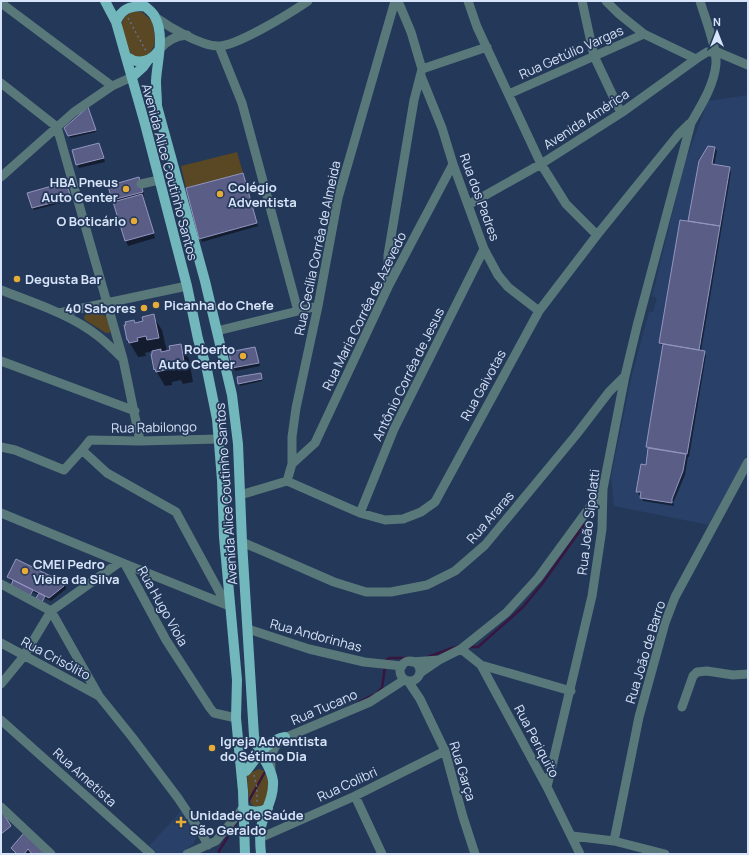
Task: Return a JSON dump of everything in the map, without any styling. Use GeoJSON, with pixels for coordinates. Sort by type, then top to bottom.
{"type":"FeatureCollection","features":[{"type":"Feature","properties":{"kind":"main road","name":"Avenida Alice Coutinho Santos"},"geometry":{"type":"LineString","coordinates":[[105,1],[118,19],[187,286],[214,403],[219,439],[228,605],[237,680],[236,718],[246,771],[243,808],[245,854]]}},
{"type":"Feature","properties":{"kind":"main road"},"geometry":{"type":"LineString","coordinates":[[118,19],[123,1]]}},
{"type":"Feature","properties":{"kind":"main road"},"geometry":{"type":"LineString","coordinates":[[118,19],[127,8],[140,3],[155,17]]}},
{"type":"Feature","properties":{"kind":"main road","name":"Avenida Alice Coutinho Santos"},"geometry":{"type":"LineString","coordinates":[[155,17],[159,27],[160,36],[156,80],[158,106],[217,331],[227,360],[236,422],[254,736],[256,744],[270,770],[273,784],[260,838],[261,854]]}},
{"type":"Feature","properties":{"kind":"main road"},"geometry":{"type":"LineString","coordinates":[[127,57],[135,61],[144,62],[152,58],[158,50]]}},
{"type":"Feature","properties":{"kind":"main road"},"geometry":{"type":"LineString","coordinates":[[132,77],[148,60]]}},
{"type":"Feature","properties":{"kind":"main road"},"geometry":{"type":"LineString","coordinates":[[254,736],[263,741],[280,738]]}},
{"type":"Feature","properties":{"kind":"main road"},"geometry":{"type":"LineString","coordinates":[[246,771],[261,753],[280,738]]}},
{"type":"Feature","properties":{"kind":"main road"},"geometry":{"type":"LineString","coordinates":[[246,771],[257,766],[264,766],[270,770]]}},
{"type":"Feature","properties":{"kind":"main road"},"geometry":{"type":"LineString","coordinates":[[243,808],[255,812],[261,812],[268,808]]}},
{"type":"Feature","properties":{"kind":"street"},"geometry":{"type":"LineString","coordinates":[[155,17],[170,27],[187,35],[208,44],[219,46],[241,40],[308,1]]}},
{"type":"Feature","properties":{"kind":"street","name":"Rua Cecília Corrêa de Almeida"},"geometry":{"type":"LineString","coordinates":[[287,481],[292,464],[292,436],[296,408],[318,306],[338,198],[395,1]]}},
{"type":"Feature","properties":{"kind":"street","name":"Rua dos Padres"},"geometry":{"type":"LineString","coordinates":[[398,1],[411,32],[422,72],[484,249],[498,275],[508,287],[539,311]]}},
{"type":"Feature","properties":{"kind":"street"},"geometry":{"type":"LineString","coordinates":[[468,1],[477,27],[541,164],[566,204],[597,235]]}},
{"type":"Feature","properties":{"kind":"street"},"geometry":{"type":"LineString","coordinates":[[582,1],[594,56],[621,113]]}},
{"type":"Feature","properties":{"kind":"street","name":"Rua Getúlio Vargas"},"geometry":{"type":"LineString","coordinates":[[606,1],[619,14],[644,34],[696,59]]}},
{"type":"Feature","properties":{"kind":"street"},"geometry":{"type":"LineString","coordinates":[[691,123],[705,99],[714,77],[716,63],[715,51],[700,1]]}},
{"type":"Feature","properties":{"kind":"street"},"geometry":{"type":"LineString","coordinates":[[1,3],[112,86]]}},
{"type":"Feature","properties":{"kind":"street","name":"Rua Getúlio Vargas"},"geometry":{"type":"LineString","coordinates":[[509,94],[644,34]]}},
{"type":"Feature","properties":{"kind":"street"},"geometry":{"type":"LineString","coordinates":[[158,50],[171,39],[187,35]]}},
{"type":"Feature","properties":{"kind":"street"},"geometry":{"type":"LineString","coordinates":[[219,46],[242,103],[298,311]]}},
{"type":"Feature","properties":{"kind":"street"},"geometry":{"type":"LineString","coordinates":[[388,287],[388,255],[414,100],[422,72],[487,47]]}},
{"type":"Feature","properties":{"kind":"street"},"geometry":{"type":"LineString","coordinates":[[715,51],[748,65]]}},
{"type":"Feature","properties":{"kind":"street","name":"Avenida América"},"geometry":{"type":"LineString","coordinates":[[468,205],[541,164],[621,113],[696,59],[707,52],[715,51]]}},
{"type":"Feature","properties":{"kind":"street"},"geometry":{"type":"LineString","coordinates":[[1,177],[74,112],[112,86],[132,77]]}},
{"type":"Feature","properties":{"kind":"street"},"geometry":{"type":"LineString","coordinates":[[3,88],[57,127],[108,302],[123,359],[140,441]]}},
{"type":"Feature","properties":{"kind":"street","name":"Rua Gaivotas"},"geometry":{"type":"LineString","coordinates":[[287,481],[360,513],[386,520],[404,518],[421,512],[434,502],[539,311],[597,235],[678,135],[691,123]]}},
{"type":"Feature","properties":{"kind":"street","name":"Rua João Sipolatti"},"geometry":{"type":"LineString","coordinates":[[547,788],[571,691],[593,589],[602,529],[603,489],[625,376],[691,123]]}},
{"type":"Feature","properties":{"kind":"street","name":"Rua Maria Corrêa de Azevedo"},"geometry":{"type":"LineString","coordinates":[[292,464],[315,443],[388,287],[453,164]]}},
{"type":"Feature","properties":{"kind":"street"},"geometry":{"type":"LineString","coordinates":[[141,184],[159,180]]}},
{"type":"Feature","properties":{"kind":"street","name":"Antônio Corrêa de Jesus"},"geometry":{"type":"LineString","coordinates":[[360,513],[394,429],[484,249]]}},
{"type":"Feature","properties":{"kind":"street"},"geometry":{"type":"LineString","coordinates":[[59,313],[187,286]]}},
{"type":"Feature","properties":{"kind":"street"},"geometry":{"type":"LineString","coordinates":[[1,290],[59,313],[98,336],[123,359]]}},
{"type":"Feature","properties":{"kind":"street"},"geometry":{"type":"LineString","coordinates":[[217,331],[318,306]]}},
{"type":"Feature","properties":{"kind":"street"},"geometry":{"type":"LineString","coordinates":[[1,361],[134,412]]}},
{"type":"Feature","properties":{"kind":"street","name":"Rua Araras"},"geometry":{"type":"LineString","coordinates":[[242,542],[334,582],[366,592],[391,592],[427,585],[455,571],[485,545],[576,435],[609,392],[625,376]]}},
{"type":"Feature","properties":{"kind":"street","name":"Rua Rabilongo"},"geometry":{"type":"LineString","coordinates":[[82,450],[90,440],[140,441],[219,439]]}},
{"type":"Feature","properties":{"kind":"street"},"geometry":{"type":"LineString","coordinates":[[1,447],[15,450],[64,470],[82,450],[107,473],[176,512],[228,605]]}},
{"type":"Feature","properties":{"kind":"street","name":"Rua João de Barro"},"geometry":{"type":"LineString","coordinates":[[614,841],[639,717],[665,623],[675,597],[748,462]]}},
{"type":"Feature","properties":{"kind":"street"},"geometry":{"type":"LineString","coordinates":[[240,495],[287,481]]}},
{"type":"Feature","properties":{"kind":"street"},"geometry":{"type":"LineString","coordinates":[[439,660],[408,661],[402,666],[400,673],[406,680],[416,680],[419,675],[439,660],[461,649],[506,613],[538,578],[603,489]]}},
{"type":"Feature","properties":{"kind":"street","name":"Rua Hugo Viola"},"geometry":{"type":"LineString","coordinates":[[1,513],[122,563],[166,640],[210,708],[214,712],[236,718]]}},
{"type":"Feature","properties":{"kind":"street"},"geometry":{"type":"LineString","coordinates":[[1,684],[24,656],[51,610],[122,563],[228,605]]}},
{"type":"Feature","properties":{"kind":"street"},"geometry":{"type":"LineString","coordinates":[[1,584],[51,610],[99,696],[178,798],[210,847]]}},
{"type":"Feature","properties":{"kind":"street","name":"Rua Andorinhas"},"geometry":{"type":"LineString","coordinates":[[248,629],[309,649],[364,662],[402,666]]}},
{"type":"Feature","properties":{"kind":"street","name":"Rua Crisólito"},"geometry":{"type":"LineString","coordinates":[[1,643],[99,696]]}},
{"type":"Feature","properties":{"kind":"street","name":"Rua Periquito"},"geometry":{"type":"LineString","coordinates":[[461,649],[481,664],[547,788],[580,854]]}},
{"type":"Feature","properties":{"kind":"street"},"geometry":{"type":"LineString","coordinates":[[412,662],[418,666],[419,675]]}},
{"type":"Feature","properties":{"kind":"street"},"geometry":{"type":"LineString","coordinates":[[481,664],[571,691]]}},
{"type":"Feature","properties":{"kind":"street"},"geometry":{"type":"LineString","coordinates":[[682,707],[692,676],[697,672],[707,671],[733,675],[748,674]]}},
{"type":"Feature","properties":{"kind":"street","name":"Rua Garça"},"geometry":{"type":"LineString","coordinates":[[419,675],[420,699]]}},
{"type":"Feature","properties":{"kind":"street","name":"Rua Garça"},"geometry":{"type":"LineString","coordinates":[[406,680],[420,699],[444,751],[463,817],[476,854]]}},
{"type":"Feature","properties":{"kind":"street","name":"Rua Tucano"},"geometry":{"type":"LineString","coordinates":[[270,770],[271,756],[280,738],[370,702],[406,680]]}},
{"type":"Feature","properties":{"kind":"street","name":"Rua Ametista"},"geometry":{"type":"LineString","coordinates":[[1,720],[151,854]]}},
{"type":"Feature","properties":{"kind":"street","name":"Rua Colibri"},"geometry":{"type":"LineString","coordinates":[[260,838],[355,796],[444,751]]}},
{"type":"Feature","properties":{"kind":"street"},"geometry":{"type":"LineString","coordinates":[[355,796],[382,854]]}},
{"type":"Feature","properties":{"kind":"street"},"geometry":{"type":"LineString","coordinates":[[1,807],[51,854]]}},
{"type":"Feature","properties":{"kind":"street"},"geometry":{"type":"LineString","coordinates":[[188,854],[210,847],[243,808]]}},
{"type":"Feature","properties":{"kind":"street"},"geometry":{"type":"LineString","coordinates":[[572,836],[614,841],[655,853],[665,854]]}},
{"type":"Feature","properties":{"kind":"path"},"geometry":{"type":"LineString","coordinates":[[246,771],[257,788],[255,812]]}},
{"type":"Feature","properties":{"kind":"shaded area"},"geometry":{"type":"Polygon","coordinates":[[[132,12],[142,12],[152,21],[155,42],[152,51],[143,58],[132,55],[123,31],[122,22],[127,15],[132,12]]]}},
{"type":"Feature","properties":{"kind":"shaded area"},"geometry":{"type":"Polygon","coordinates":[[[748,95],[748,453],[709,525],[614,506],[611,476],[632,374],[649,312],[653,312],[657,298],[652,296],[685,162],[708,101],[748,95]]]}},
{"type":"Feature","properties":{"kind":"shaded area"},"geometry":{"type":"Polygon","coordinates":[[[237,152],[243,173],[186,188],[181,166],[237,152]]]}},
{"type":"Feature","properties":{"kind":"shaded area"},"geometry":{"type":"Polygon","coordinates":[[[99,313],[107,317],[111,331],[109,333],[106,333],[85,320],[84,317],[86,314],[99,313]]]}},
{"type":"Feature","properties":{"kind":"shaded area"},"geometry":{"type":"Polygon","coordinates":[[[259,769],[267,774],[268,789],[265,804],[257,807],[252,805],[249,799],[247,777],[250,773],[259,769]]]}},
{"type":"Feature","properties":{"kind":"shaded area","name":"Unidade de Saúde São Geraldo"},"geometry":{"type":"Polygon","coordinates":[[[181,811],[199,833],[193,844],[181,854],[158,854],[149,846],[181,811]]]}},
{"type":"Feature","properties":{"kind":"building"},"geometry":{"type":"Polygon","coordinates":[[[88,107],[96,130],[68,136],[64,128],[88,107]]]}},
{"type":"Feature","properties":{"kind":"building"},"geometry":{"type":"Polygon","coordinates":[[[99,143],[104,158],[76,165],[72,150],[99,143]]]}},
{"type":"Feature","properties":{"kind":"building"},"geometry":{"type":"Polygon","coordinates":[[[708,146],[715,147],[712,164],[730,167],[720,226],[688,221],[699,161],[708,146]]]}},
{"type":"Feature","properties":{"kind":"building","name":"Colégio Adventista"},"geometry":{"type":"Polygon","coordinates":[[[243,173],[257,223],[199,239],[186,188],[243,173]]]}},
{"type":"Feature","properties":{"kind":"building","name":"HBA Pneus Auto Center"},"geometry":{"type":"Polygon","coordinates":[[[139,177],[143,192],[112,200],[108,186],[139,177]]]}},
{"type":"Feature","properties":{"kind":"building"},"geometry":{"type":"Polygon","coordinates":[[[66,182],[71,198],[32,208],[27,193],[66,182]]]}},
{"type":"Feature","properties":{"kind":"building","name":"O Boticário"},"geometry":{"type":"Polygon","coordinates":[[[142,194],[154,233],[125,241],[113,202],[142,194]]]}},
{"type":"Feature","properties":{"kind":"building"},"geometry":{"type":"Polygon","coordinates":[[[680,220],[720,226],[699,350],[659,343],[680,220]]]}},
{"type":"Feature","properties":{"kind":"building"},"geometry":{"type":"Polygon","coordinates":[[[154,314],[159,338],[147,340],[146,336],[137,338],[138,341],[129,343],[124,325],[126,325],[125,322],[134,320],[135,323],[143,321],[142,317],[154,314]]]}},
{"type":"Feature","properties":{"kind":"building"},"geometry":{"type":"Polygon","coordinates":[[[181,344],[185,367],[174,369],[173,366],[164,367],[165,370],[156,372],[155,369],[154,370],[151,354],[152,351],[161,349],[161,352],[170,350],[169,346],[181,344]]]}},
{"type":"Feature","properties":{"kind":"building"},"geometry":{"type":"Polygon","coordinates":[[[663,344],[705,351],[687,454],[646,447],[663,344]]]}},
{"type":"Feature","properties":{"kind":"building","name":"Roberto Auto Center"},"geometry":{"type":"Polygon","coordinates":[[[255,347],[259,363],[232,368],[229,352],[255,347]]]}},
{"type":"Feature","properties":{"kind":"building"},"geometry":{"type":"Polygon","coordinates":[[[261,373],[262,379],[238,384],[237,377],[261,373]]]}},
{"type":"Feature","properties":{"kind":"building"},"geometry":{"type":"Polygon","coordinates":[[[648,448],[686,454],[683,471],[672,499],[672,503],[640,498],[641,492],[636,492],[641,464],[646,465],[648,448]]]}},
{"type":"Feature","properties":{"kind":"building","name":"CMEI Pedro Vieira da Silva"},"geometry":{"type":"Polygon","coordinates":[[[16,559],[65,583],[64,586],[49,598],[7,577],[16,559]]]}},
{"type":"Feature","properties":{"kind":"building"},"geometry":{"type":"Polygon","coordinates":[[[13,580],[33,590],[30,596],[11,586],[13,580]]]}},
{"type":"Feature","properties":{"kind":"building"},"geometry":{"type":"Polygon","coordinates":[[[39,593],[45,596],[42,602],[36,598],[39,593]]]}},
{"type":"Feature","properties":{"kind":"building"},"geometry":{"type":"Polygon","coordinates":[[[3,813],[11,826],[1,834],[1,815],[3,813]]]}},
{"type":"Feature","properties":{"kind":"building"},"geometry":{"type":"Polygon","coordinates":[[[24,833],[43,851],[41,854],[32,854],[28,849],[24,854],[17,854],[11,848],[24,833]]]}},
{"type":"Feature","properties":{"kind":"waterway"},"geometry":{"type":"LineString","coordinates":[[468,647],[478,647],[523,607],[542,584],[586,522]]}},
{"type":"Feature","properties":{"kind":"waterway"},"geometry":{"type":"LineString","coordinates":[[428,657],[457,647]]}},
{"type":"Feature","properties":{"kind":"waterway"},"geometry":{"type":"LineString","coordinates":[[386,661],[389,658],[411,658]]}},
{"type":"Feature","properties":{"kind":"waterway"},"geometry":{"type":"LineString","coordinates":[[378,692],[382,688],[385,666]]}},
{"type":"Feature","properties":{"kind":"waterway"},"geometry":{"type":"LineString","coordinates":[[359,702],[373,695]]}},
{"type":"Feature","properties":{"kind":"waterway"},"geometry":{"type":"LineString","coordinates":[[247,804],[266,770]]}},
{"type":"Feature","properties":{"kind":"waterway"},"geometry":{"type":"LineString","coordinates":[[219,854],[219,851],[238,820]]}},
{"type":"Feature","properties":{"kind":"place","name":"HBA Pneus Auto Center"},"geometry":{"type":"Point","coordinates":[126,189]}},
{"type":"Feature","properties":{"kind":"place","name":"Colégio Adventista"},"geometry":{"type":"Point","coordinates":[220,194]}},
{"type":"Feature","properties":{"kind":"place","name":"O Boticário"},"geometry":{"type":"Point","coordinates":[134,221]}},
{"type":"Feature","properties":{"kind":"place","name":"Degusta Bar"},"geometry":{"type":"Point","coordinates":[17,279]}},
{"type":"Feature","properties":{"kind":"place","name":"Picanha do Chefe"},"geometry":{"type":"Point","coordinates":[156,305]}},
{"type":"Feature","properties":{"kind":"place","name":"40 Sabores"},"geometry":{"type":"Point","coordinates":[144,308]}},
{"type":"Feature","properties":{"kind":"place","name":"Roberto Auto Center"},"geometry":{"type":"Point","coordinates":[243,356]}},
{"type":"Feature","properties":{"kind":"place","name":"CMEI Pedro Vieira da Silva"},"geometry":{"type":"Point","coordinates":[25,571]}},
{"type":"Feature","properties":{"kind":"place","name":"Igreja Adventista do Sétimo Dia"},"geometry":{"type":"Point","coordinates":[212,748]}},
{"type":"Feature","properties":{"kind":"place","name":"Unidade de Saúde São Geraldo"},"geometry":{"type":"Point","coordinates":[181,822]}}]}
